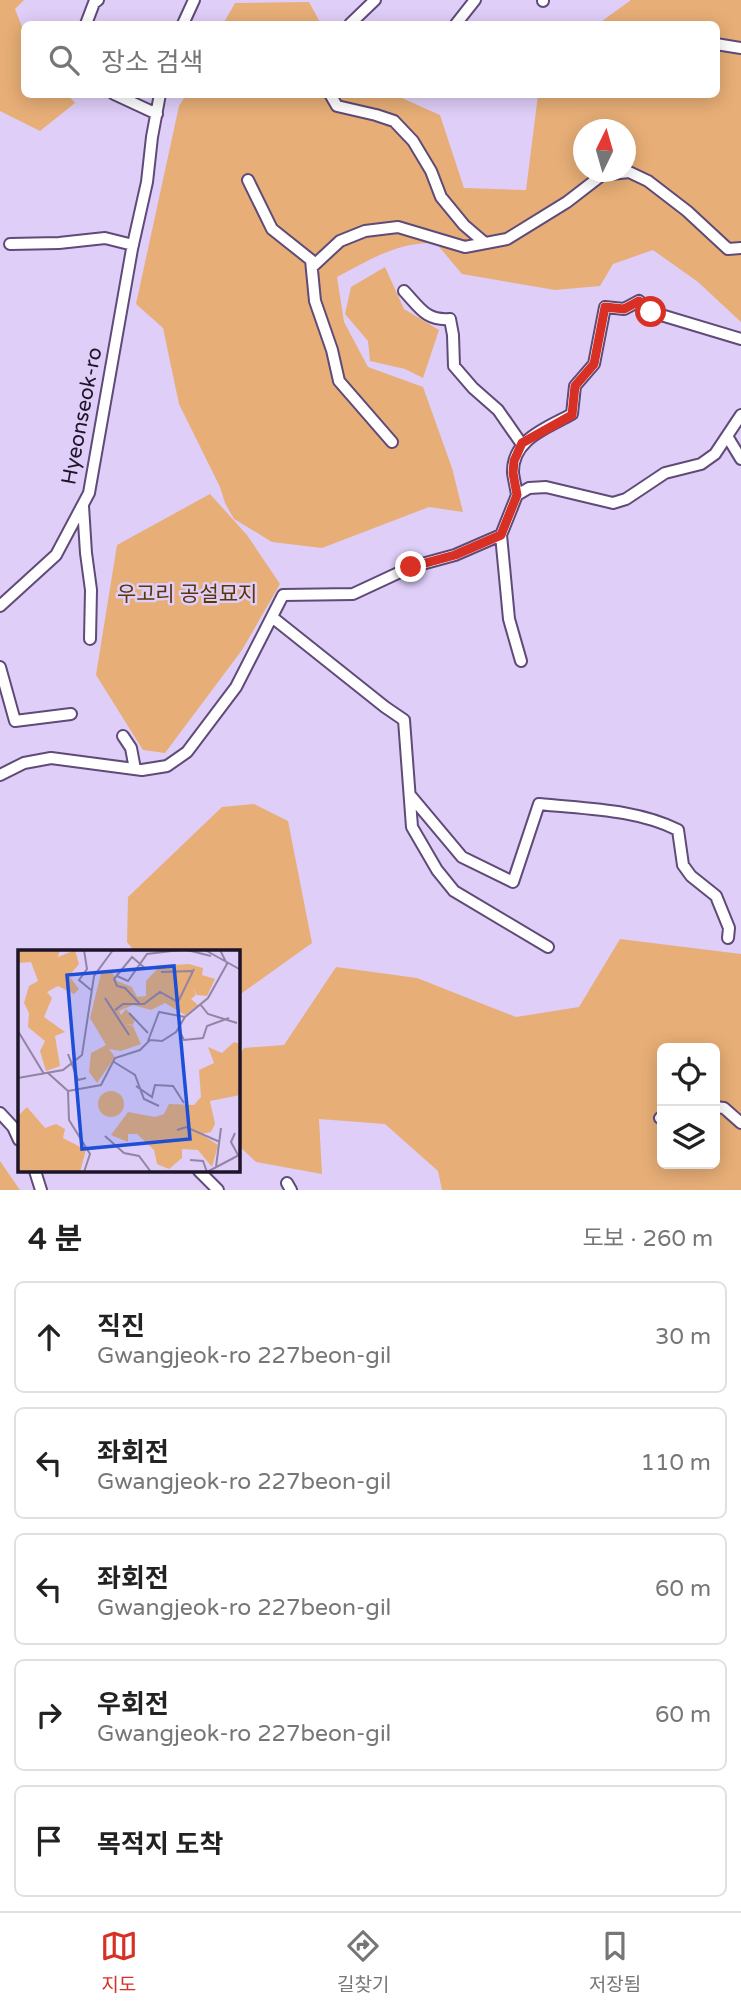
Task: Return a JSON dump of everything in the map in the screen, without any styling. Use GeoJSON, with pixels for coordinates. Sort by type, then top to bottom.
{"type":"FeatureCollection","features":[{"type":"Feature","properties":{"kind":"street"},"geometry":{"type":"LineString","coordinates":[[87,21],[94,3],[98,0]]}},
{"type":"Feature","properties":{"kind":"street"},"geometry":{"type":"LineString","coordinates":[[184,21],[194,0]]}},
{"type":"Feature","properties":{"kind":"street"},"geometry":{"type":"LineString","coordinates":[[353,21],[374,0]]}},
{"type":"Feature","properties":{"kind":"street"},"geometry":{"type":"LineString","coordinates":[[458,21],[475,0]]}},
{"type":"Feature","properties":{"kind":"street"},"geometry":{"type":"LineString","coordinates":[[720,45],[741,48]]}},
{"type":"Feature","properties":{"kind":"street"},"geometry":{"type":"LineString","coordinates":[[123,98],[157,114]]}},
{"type":"Feature","properties":{"kind":"street","name":"Hyeonseok-ro"},"geometry":{"type":"LineString","coordinates":[[0,606],[57,555],[89,493],[133,245],[147,182],[159,98]]}},
{"type":"Feature","properties":{"kind":"street"},"geometry":{"type":"LineString","coordinates":[[332,98],[337,106],[394,121],[413,141],[431,171],[441,197],[464,225],[485,243]]}},
{"type":"Feature","properties":{"kind":"street"},"geometry":{"type":"LineString","coordinates":[[312,267],[340,242],[365,231],[398,227],[466,247],[508,239],[567,202],[602,175],[629,172],[648,181],[728,249],[741,248]]}},
{"type":"Feature","properties":{"kind":"street"},"geometry":{"type":"LineString","coordinates":[[248,180],[272,229],[311,260],[315,301],[332,350],[339,381],[392,442]]}},
{"type":"Feature","properties":{"kind":"street"},"geometry":{"type":"LineString","coordinates":[[10,244],[105,238],[133,245]]}},
{"type":"Feature","properties":{"kind":"street"},"geometry":{"type":"LineString","coordinates":[[404,291],[428,316],[438,320],[450,319],[454,366],[473,388],[498,410],[522,443]]}},
{"type":"Feature","properties":{"kind":"street"},"geometry":{"type":"LineString","coordinates":[[521,661],[509,619],[501,535],[517,495],[514,461],[522,443],[572,415],[575,386],[594,364],[605,307],[624,309],[639,301],[651,312],[741,339]]}},
{"type":"Feature","properties":{"kind":"street"},"geometry":{"type":"LineString","coordinates":[[517,495],[529,488],[546,487],[613,503],[626,499],[665,473],[701,464],[715,454],[741,415]]}},
{"type":"Feature","properties":{"kind":"street"},"geometry":{"type":"LineString","coordinates":[[726,436],[741,458]]}},
{"type":"Feature","properties":{"kind":"street"},"geometry":{"type":"LineString","coordinates":[[83,503],[91,590],[90,639]]}},
{"type":"Feature","properties":{"kind":"street"},"geometry":{"type":"LineString","coordinates":[[0,775],[24,763],[51,758],[142,770],[167,766],[187,752],[236,688],[283,595],[353,594],[411,567],[455,555],[501,535]]}},
{"type":"Feature","properties":{"kind":"street"},"geometry":{"type":"LineString","coordinates":[[272,617],[404,720],[412,827],[437,870],[454,891],[548,947]]}},
{"type":"Feature","properties":{"kind":"street"},"geometry":{"type":"LineString","coordinates":[[0,667],[15,721],[71,714]]}},
{"type":"Feature","properties":{"kind":"street"},"geometry":{"type":"LineString","coordinates":[[123,736],[131,748],[135,769]]}},
{"type":"Feature","properties":{"kind":"street"},"geometry":{"type":"LineString","coordinates":[[410,795],[462,857],[513,882],[539,804],[632,814],[660,821],[678,830],[683,865],[691,876],[716,896],[729,928],[728,939]]}},
{"type":"Feature","properties":{"kind":"street"},"geometry":{"type":"LineString","coordinates":[[720,1108],[741,1123]]}},
{"type":"Feature","properties":{"kind":"street"},"geometry":{"type":"LineString","coordinates":[[0,1113],[13,1127],[18,1138]]}},
{"type":"Feature","properties":{"kind":"street"},"geometry":{"type":"LineString","coordinates":[[36,1172],[41,1190]]}},
{"type":"Feature","properties":{"kind":"street"},"geometry":{"type":"LineString","coordinates":[[200,1172],[218,1190]]}},
{"type":"Feature","properties":{"kind":"green space"},"geometry":{"type":"Polygon","coordinates":[[[0,0],[24,0],[15,9],[21,24],[21,98],[71,98],[75,103],[40,131],[0,111],[0,0]]]}},
{"type":"Feature","properties":{"kind":"green space"},"geometry":{"type":"Polygon","coordinates":[[[631,0],[741,0],[741,322],[698,282],[653,250],[613,264],[600,286],[555,290],[462,274],[436,243],[409,245],[385,253],[337,277],[344,322],[368,367],[423,387],[452,468],[463,512],[429,507],[322,548],[272,542],[234,519],[179,404],[163,328],[136,304],[179,106],[184,98],[402,98],[440,115],[464,188],[526,190],[538,98],[720,98],[720,21],[602,21],[631,0]]]}},
{"type":"Feature","properties":{"kind":"green space"},"geometry":{"type":"Polygon","coordinates":[[[309,2],[319,21],[225,21],[235,3],[309,2]]]}},
{"type":"Feature","properties":{"kind":"green space"},"geometry":{"type":"Polygon","coordinates":[[[385,267],[404,309],[439,330],[423,378],[405,369],[370,361],[368,341],[345,314],[351,287],[385,267]]]}},
{"type":"Feature","properties":{"kind":"green space","name":"우고리 공설묘지"},"geometry":{"type":"Polygon","coordinates":[[[210,494],[247,535],[280,584],[242,650],[165,753],[143,750],[96,675],[117,545],[210,494]]]}},
{"type":"Feature","properties":{"kind":"green space"},"geometry":{"type":"Polygon","coordinates":[[[254,804],[288,821],[312,943],[240,995],[240,950],[133,950],[127,942],[128,897],[222,807],[254,804]]]}},
{"type":"Feature","properties":{"kind":"green space"},"geometry":{"type":"Polygon","coordinates":[[[620,939],[741,954],[741,1190],[442,1190],[438,1171],[385,1124],[319,1119],[322,1174],[256,1162],[240,1147],[240,1054],[244,1048],[284,1045],[336,967],[417,978],[516,1017],[579,1007],[620,939]]]}},
{"type":"Feature","properties":{"kind":"green space"},"geometry":{"type":"Polygon","coordinates":[[[0,1161],[20,1190],[0,1190],[0,1161]]]}},
{"type":"Feature","properties":{"kind":"route"},"geometry":{"type":"LineString","coordinates":[[411,567],[455,555],[501,535],[517,495],[514,461],[522,443],[572,415],[575,386],[594,364],[605,307],[624,309],[639,301],[651,312]]}}]}
